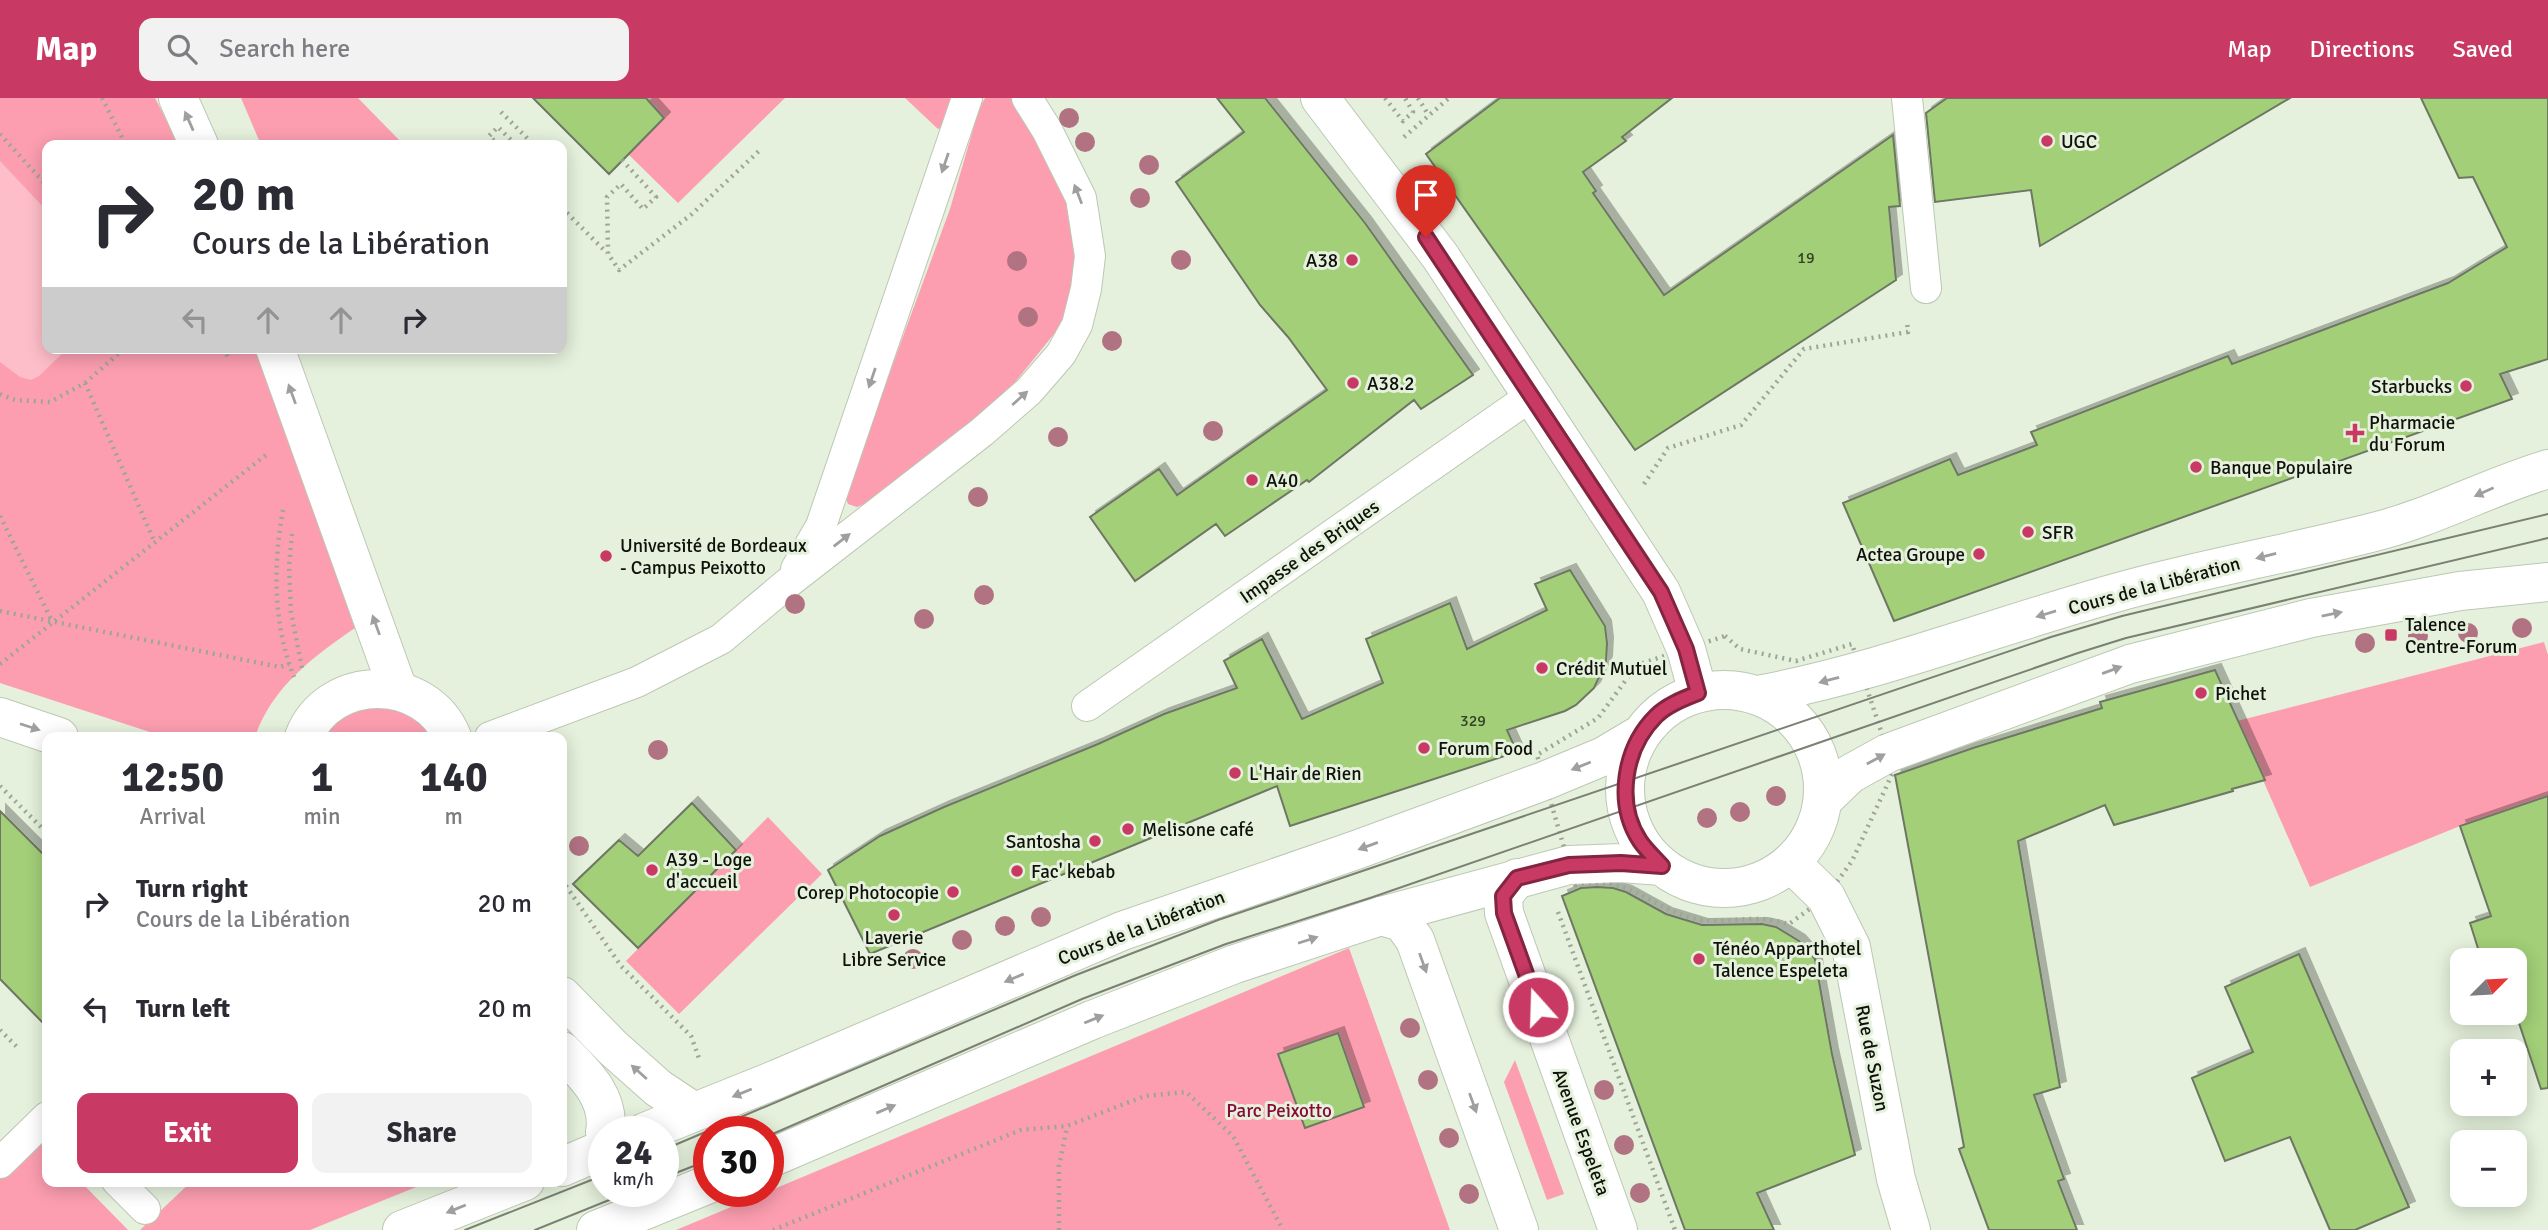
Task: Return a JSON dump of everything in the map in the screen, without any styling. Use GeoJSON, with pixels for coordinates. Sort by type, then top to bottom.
{"type":"FeatureCollection","features":[{"type":"Feature","properties":{"kind":"main road"},"geometry":{"type":"LineString","coordinates":[[178,98],[197,140]]}},
{"type":"Feature","properties":{"kind":"main road"},"geometry":{"type":"LineString","coordinates":[[1320,98],[1440,256],[1661,592],[1686,649],[1698,693]]}},
{"type":"Feature","properties":{"kind":"main road"},"geometry":{"type":"LineString","coordinates":[[277,354],[398,690]]}},
{"type":"Feature","properties":{"kind":"main road","name":"Cours de la Libération"},"geometry":{"type":"LineString","coordinates":[[1758,695],[1861,672],[2116,592],[2375,532],[2440,511],[2508,481],[2548,469]]}},
{"type":"Feature","properties":{"kind":"main road"},"geometry":{"type":"LineString","coordinates":[[1823,800],[1850,774],[1888,753],[2130,664],[2311,618],[2460,591],[2548,582]]}},
{"type":"Feature","properties":{"kind":"main road"},"geometry":{"type":"LineString","coordinates":[[306,732],[313,718],[327,704],[343,695],[370,687],[398,690],[418,698],[435,711],[449,732]]}},
{"type":"Feature","properties":{"kind":"main road"},"geometry":{"type":"LineString","coordinates":[[1728,690],[1758,695],[1780,706],[1799,723],[1813,744],[1820,762],[1823,800],[1817,824],[1806,845],[1791,863],[1767,878],[1741,887],[1713,888],[1686,880],[1662,866],[1640,840],[1627,808],[1625,780],[1630,756],[1641,734],[1656,716],[1676,702],[1698,693],[1728,690]]}},
{"type":"Feature","properties":{"kind":"main road"},"geometry":{"type":"LineString","coordinates":[[0,717],[44,732]]}},
{"type":"Feature","properties":{"kind":"main road","name":"Cours de la Libération"},"geometry":{"type":"LineString","coordinates":[[679,1118],[1122,931],[1544,781],[1604,756],[1641,734]]}},
{"type":"Feature","properties":{"kind":"main road"},"geometry":{"type":"LineString","coordinates":[[784,1152],[1092,1020],[1235,964],[1381,916],[1569,865],[1621,863],[1662,866]]}},
{"type":"Feature","properties":{"kind":"main road","name":"Rue de Suzon"},"geometry":{"type":"LineString","coordinates":[[1791,863],[1826,897],[1851,947],[1896,1179],[1911,1230]]}},
{"type":"Feature","properties":{"kind":"main road","name":"Avenue Espeleta"},"geometry":{"type":"LineString","coordinates":[[1517,878],[1503,896],[1504,913],[1618,1230]]}},
{"type":"Feature","properties":{"kind":"main road"},"geometry":{"type":"LineString","coordinates":[[1381,916],[1402,922],[1415,940],[1519,1230]]}},
{"type":"Feature","properties":{"kind":"main road"},"geometry":{"type":"LineString","coordinates":[[567,1001],[613,1048],[658,1088],[694,1112]]}},
{"type":"Feature","properties":{"kind":"main road"},"geometry":{"type":"LineString","coordinates":[[567,1056],[598,1092],[605,1110],[603,1116]]}},
{"type":"Feature","properties":{"kind":"main road"},"geometry":{"type":"LineString","coordinates":[[402,1230],[510,1187]]}},
{"type":"Feature","properties":{"kind":"main road"},"geometry":{"type":"LineString","coordinates":[[596,1230],[693,1191]]}},
{"type":"Feature","properties":{"kind":"lane"},"geometry":{"type":"LineString","coordinates":[[789,582],[821,526],[967,98]]}},
{"type":"Feature","properties":{"kind":"lane"},"geometry":{"type":"LineString","coordinates":[[503,732],[637,682],[721,639],[789,582],[982,432],[1028,391],[1061,354],[1077,325],[1086,289],[1090,256],[1081,198],[1047,130],[1027,98]]}},
{"type":"Feature","properties":{"kind":"lane"},"geometry":{"type":"LineString","coordinates":[[1907,98],[1926,288]]}},
{"type":"Feature","properties":{"kind":"lane","name":"Impasse des Briques"},"geometry":{"type":"LineString","coordinates":[[1087,706],[1531,396]]}},
{"type":"Feature","properties":{"kind":"lane"},"geometry":{"type":"LineString","coordinates":[[0,1163],[42,1122]]}},
{"type":"Feature","properties":{"kind":"lane"},"geometry":{"type":"LineString","coordinates":[[123,1187],[145,1209]]}},
{"type":"Feature","properties":{"kind":"path"},"geometry":{"type":"LineString","coordinates":[[102,98],[123,140]]}},
{"type":"Feature","properties":{"kind":"path"},"geometry":{"type":"LineString","coordinates":[[1385,98],[1404,121],[1413,112],[1405,98]]}},
{"type":"Feature","properties":{"kind":"path"},"geometry":{"type":"LineString","coordinates":[[1418,98],[1429,116]]}},
{"type":"Feature","properties":{"kind":"path"},"geometry":{"type":"LineString","coordinates":[[1407,134],[1449,98]]}},
{"type":"Feature","properties":{"kind":"path"},"geometry":{"type":"LineString","coordinates":[[501,112],[529,140]]}},
{"type":"Feature","properties":{"kind":"path"},"geometry":{"type":"LineString","coordinates":[[494,140],[489,135],[498,127],[511,140]]}},
{"type":"Feature","properties":{"kind":"path"},"geometry":{"type":"LineString","coordinates":[[0,134],[42,180]]}},
{"type":"Feature","properties":{"kind":"path"},"geometry":{"type":"LineString","coordinates":[[567,213],[608,254],[619,270],[692,214],[760,150]]}},
{"type":"Feature","properties":{"kind":"path"},"geometry":{"type":"LineString","coordinates":[[608,254],[607,197],[621,184],[643,209],[656,197],[622,160]]}},
{"type":"Feature","properties":{"kind":"path"},"geometry":{"type":"LineString","coordinates":[[1640,490],[1668,448],[1741,425],[1804,349],[1908,332],[1907,318]]}},
{"type":"Feature","properties":{"kind":"path"},"geometry":{"type":"LineString","coordinates":[[0,394],[15,400],[50,402],[85,383],[118,354]]}},
{"type":"Feature","properties":{"kind":"path"},"geometry":{"type":"LineString","coordinates":[[226,354],[232,368]]}},
{"type":"Feature","properties":{"kind":"path"},"geometry":{"type":"LineString","coordinates":[[85,383],[155,543]]}},
{"type":"Feature","properties":{"kind":"path"},"geometry":{"type":"LineString","coordinates":[[0,664],[269,453],[271,464]]}},
{"type":"Feature","properties":{"kind":"path"},"geometry":{"type":"LineString","coordinates":[[280,499],[283,510],[278,551],[279,612],[289,664],[298,685]]}},
{"type":"Feature","properties":{"kind":"path"},"geometry":{"type":"LineString","coordinates":[[0,516],[52,621]]}},
{"type":"Feature","properties":{"kind":"path"},"geometry":{"type":"LineString","coordinates":[[295,523],[289,566],[291,611],[305,678]]}},
{"type":"Feature","properties":{"kind":"path"},"geometry":{"type":"LineString","coordinates":[[0,611],[280,667],[289,664]]}},
{"type":"Feature","properties":{"kind":"path"},"geometry":{"type":"LineString","coordinates":[[1725,636],[1740,649],[1796,661],[1852,644],[1861,672],[1894,770],[1852,861],[1826,897],[1789,924],[1762,919],[1731,921],[1693,918],[1617,884],[1593,882],[1575,886],[1537,755],[1598,718],[1637,665],[1725,636]]}},
{"type":"Feature","properties":{"kind":"path"},"geometry":{"type":"LineString","coordinates":[[0,786],[42,828]]}},
{"type":"Feature","properties":{"kind":"path"},"geometry":{"type":"LineString","coordinates":[[567,887],[621,966],[691,1036],[703,1068]]}},
{"type":"Feature","properties":{"kind":"path"},"geometry":{"type":"LineString","coordinates":[[1556,908],[1675,1230]]}},
{"type":"Feature","properties":{"kind":"path"},"geometry":{"type":"LineString","coordinates":[[1598,1021],[1607,1017]]}},
{"type":"Feature","properties":{"kind":"path"},"geometry":{"type":"LineString","coordinates":[[0,1030],[19,1049]]}},
{"type":"Feature","properties":{"kind":"path"},"geometry":{"type":"LineString","coordinates":[[773,1230],[1021,1130],[1067,1126],[1145,1096],[1186,1092],[1233,1136],[1283,1230]]}},
{"type":"Feature","properties":{"kind":"path"},"geometry":{"type":"LineString","coordinates":[[1059,1230],[1059,1166],[1067,1126]]}},
{"type":"Feature","properties":{"kind":"green space"},"geometry":{"type":"Polygon","coordinates":[[[0,98],[155,98],[176,140],[42,140],[42,354],[258,354],[355,628],[324,650],[283,688],[262,719],[257,732],[150,732],[0,683],[0,98]]]}},
{"type":"Feature","properties":{"kind":"green space"},"geometry":{"type":"Polygon","coordinates":[[[241,98],[358,98],[399,140],[259,140],[241,98]]]}},
{"type":"Feature","properties":{"kind":"green space"},"geometry":{"type":"Polygon","coordinates":[[[652,98],[785,98],[678,203],[628,154],[664,118],[649,101],[652,98]]]}},
{"type":"Feature","properties":{"kind":"green space"},"geometry":{"type":"Polygon","coordinates":[[[905,98],[952,98],[943,127],[938,129],[905,98]]]}},
{"type":"Feature","properties":{"kind":"green space"},"geometry":{"type":"Polygon","coordinates":[[[985,98],[1015,98],[1048,145],[1077,235],[1072,299],[1062,324],[996,402],[867,503],[857,507],[848,504],[846,499],[866,437],[950,209],[979,109],[985,98]]]}},
{"type":"Feature","properties":{"kind":"green space"},"geometry":{"type":"Polygon","coordinates":[[[2544,642],[2548,655],[2548,796],[2460,826],[2310,887],[2237,721],[2544,642]]]}},
{"type":"Feature","properties":{"kind":"green space"},"geometry":{"type":"Polygon","coordinates":[[[376,703],[417,718],[429,732],[324,732],[335,718],[376,703]]]}},
{"type":"Feature","properties":{"kind":"green space"},"geometry":{"type":"Polygon","coordinates":[[[768,817],[822,874],[679,1014],[626,961],[768,817]]]}},
{"type":"Feature","properties":{"kind":"green space","name":"Parc Peixotto"},"geometry":{"type":"Polygon","coordinates":[[[1349,948],[1450,1230],[676,1230],[731,1207],[784,1207],[784,1185],[1349,948]]]}},
{"type":"Feature","properties":{"kind":"green space"},"geometry":{"type":"Polygon","coordinates":[[[1515,1060],[1564,1194],[1547,1200],[1504,1082],[1515,1060]]]}},
{"type":"Feature","properties":{"kind":"green space"},"geometry":{"type":"Polygon","coordinates":[[[38,1140],[42,1144],[42,1187],[86,1187],[128,1230],[0,1230],[0,1179],[38,1140]]]}},
{"type":"Feature","properties":{"kind":"green space"},"geometry":{"type":"Polygon","coordinates":[[[186,1187],[416,1187],[310,1230],[140,1230],[186,1187]]]}},
{"type":"Feature","properties":{"kind":"shaded area"},"geometry":{"type":"Polygon","coordinates":[[[0,161],[42,206],[42,354],[62,354],[39,376],[31,380],[20,377],[0,362],[0,161]]]}},
{"type":"Feature","properties":{"kind":"building"},"geometry":{"type":"Polygon","coordinates":[[[533,98],[646,98],[664,118],[609,174],[533,98]]]}},
{"type":"Feature","properties":{"kind":"building"},"geometry":{"type":"Polygon","coordinates":[[[1217,98],[1265,98],[1365,223],[1473,375],[1421,409],[1414,400],[1309,482],[1307,480],[1225,536],[1216,524],[1135,581],[1090,517],[1159,469],[1177,495],[1327,390],[1288,337],[1260,305],[1176,182],[1244,132],[1217,98]]]}},
{"type":"Feature","properties":{"kind":"building"},"geometry":{"type":"Polygon","coordinates":[[[1500,98],[1672,98],[1622,137],[1626,141],[1583,172],[1596,191],[1593,193],[1664,295],[1893,135],[1900,206],[1889,207],[1896,280],[1635,450],[1426,154],[1500,98]]]}},
{"type":"Feature","properties":{"kind":"building","name":"UGC"},"geometry":{"type":"Polygon","coordinates":[[[1947,98],[2290,98],[2040,246],[2031,190],[1935,202],[1926,113],[1947,98]]]}},
{"type":"Feature","properties":{"kind":"building"},"geometry":{"type":"Polygon","coordinates":[[[2421,98],[2548,98],[2548,359],[2500,374],[2512,399],[1894,621],[1843,503],[1950,459],[1958,475],[2037,445],[2031,432],[2228,356],[2232,364],[2448,283],[2507,247],[2473,177],[2459,178],[2421,98]]]}},
{"type":"Feature","properties":{"kind":"building"},"geometry":{"type":"Polygon","coordinates":[[[1570,570],[1605,626],[1606,662],[1594,688],[1576,705],[1507,730],[1517,752],[1290,826],[1277,786],[870,954],[828,870],[880,836],[944,807],[1164,714],[1237,688],[1224,661],[1262,639],[1302,719],[1383,683],[1366,639],[1450,603],[1467,649],[1547,610],[1535,584],[1570,570]]]}},
{"type":"Feature","properties":{"kind":"building"},"geometry":{"type":"Polygon","coordinates":[[[2215,670],[2265,780],[2114,825],[2105,805],[2018,841],[2060,1087],[2034,1095],[2064,1179],[2058,1181],[2077,1230],[1989,1230],[1959,1149],[1964,1147],[1895,775],[2102,708],[2100,702],[2215,670]]]}},
{"type":"Feature","properties":{"kind":"building"},"geometry":{"type":"Polygon","coordinates":[[[2548,796],[2548,1088],[2541,1089],[2527,1047],[2527,1039],[2524,1039],[2520,1026],[2527,1026],[2527,948],[2478,948],[2470,923],[2491,916],[2460,826],[2548,796]]]}},
{"type":"Feature","properties":{"kind":"building","name":"A39 - Loge d'accueil"},"geometry":{"type":"Polygon","coordinates":[[[692,803],[736,850],[638,948],[573,884],[619,840],[638,856],[692,803]]]}},
{"type":"Feature","properties":{"kind":"building"},"geometry":{"type":"Polygon","coordinates":[[[0,811],[42,853],[42,1022],[0,979],[0,811]]]}},
{"type":"Feature","properties":{"kind":"building"},"geometry":{"type":"Polygon","coordinates":[[[1597,887],[1626,892],[1666,914],[1702,925],[1762,924],[1776,927],[1799,941],[1815,959],[1832,1054],[1855,1155],[1757,1193],[1774,1230],[1685,1230],[1562,896],[1581,888],[1597,887]]]}},
{"type":"Feature","properties":{"kind":"building"},"geometry":{"type":"Polygon","coordinates":[[[2299,954],[2409,1207],[2355,1230],[2330,1230],[2290,1137],[2225,1161],[2192,1078],[2253,1052],[2225,987],[2299,954]]]}},
{"type":"Feature","properties":{"kind":"building"},"geometry":{"type":"Polygon","coordinates":[[[1338,1033],[1364,1107],[1305,1128],[1278,1054],[1338,1033]]]}},
{"type":"Feature","properties":{"kind":"tram line"},"geometry":{"type":"LineString","coordinates":[[679,1143],[1076,975],[1218,920],[2051,637],[2122,616],[2548,514]]}},
{"type":"Feature","properties":{"kind":"tram line"},"geometry":{"type":"LineString","coordinates":[[784,1129],[1082,999],[1226,944],[1373,897],[2078,653],[2126,638],[2548,538]]}},
{"type":"Feature","properties":{"kind":"tram line"},"geometry":{"type":"LineString","coordinates":[[679,1172],[693,1166]]}},
{"type":"Feature","properties":{"kind":"tram line"},"geometry":{"type":"LineString","coordinates":[[465,1230],[588,1181]]}},
{"type":"Feature","properties":{"kind":"tram line"},"geometry":{"type":"LineString","coordinates":[[535,1230],[592,1207]]}},
{"type":"Feature","properties":{"kind":"place","name":"UGC"},"geometry":{"type":"Point","coordinates":[2047,141]}},
{"type":"Feature","properties":{"kind":"place","name":"A38"},"geometry":{"type":"Point","coordinates":[1352,260]}},
{"type":"Feature","properties":{"kind":"place","name":"A38.2"},"geometry":{"type":"Point","coordinates":[1353,383]}},
{"type":"Feature","properties":{"kind":"place","name":"Starbucks"},"geometry":{"type":"Point","coordinates":[2466,386]}},
{"type":"Feature","properties":{"kind":"place","name":"Pharmacie du Forum"},"geometry":{"type":"Point","coordinates":[2355,433]}},
{"type":"Feature","properties":{"kind":"place","name":"Banque Populaire"},"geometry":{"type":"Point","coordinates":[2196,467]}},
{"type":"Feature","properties":{"kind":"place","name":"A40"},"geometry":{"type":"Point","coordinates":[1252,480]}},
{"type":"Feature","properties":{"kind":"place","name":"SFR"},"geometry":{"type":"Point","coordinates":[2028,532]}},
{"type":"Feature","properties":{"kind":"place","name":"Actea Groupe"},"geometry":{"type":"Point","coordinates":[1979,554]}},
{"type":"Feature","properties":{"kind":"place","name":"Université de Bordeaux - Campus Peixotto"},"geometry":{"type":"Point","coordinates":[606,556]}},
{"type":"Feature","properties":{"kind":"place","name":"Talence Centre-Forum"},"geometry":{"type":"Point","coordinates":[2391,635]}},
{"type":"Feature","properties":{"kind":"place","name":"Crédit Mutuel"},"geometry":{"type":"Point","coordinates":[1542,668]}},
{"type":"Feature","properties":{"kind":"place","name":"Pichet"},"geometry":{"type":"Point","coordinates":[2201,693]}},
{"type":"Feature","properties":{"kind":"place","name":"Forum Food"},"geometry":{"type":"Point","coordinates":[1424,748]}},
{"type":"Feature","properties":{"kind":"place","name":"L'Hair de Rien"},"geometry":{"type":"Point","coordinates":[1235,773]}},
{"type":"Feature","properties":{"kind":"place","name":"Melisone café"},"geometry":{"type":"Point","coordinates":[1128,829]}},
{"type":"Feature","properties":{"kind":"place","name":"Santosha"},"geometry":{"type":"Point","coordinates":[1095,841]}},
{"type":"Feature","properties":{"kind":"place","name":"A39 - Loge d'accueil"},"geometry":{"type":"Point","coordinates":[652,870]}},
{"type":"Feature","properties":{"kind":"place","name":"Fac' kebab"},"geometry":{"type":"Point","coordinates":[1017,871]}},
{"type":"Feature","properties":{"kind":"place","name":"Corep Photocopie"},"geometry":{"type":"Point","coordinates":[953,892]}},
{"type":"Feature","properties":{"kind":"place","name":"Laverie Libre Service"},"geometry":{"type":"Point","coordinates":[894,915]}},
{"type":"Feature","properties":{"kind":"place","name":"Ténéo Apparthotel Talence Espeleta"},"geometry":{"type":"Point","coordinates":[1699,959]}},
{"type":"Feature","properties":{"kind":"route"},"geometry":{"type":"LineString","coordinates":[[1426,237],[1661,592],[1686,649],[1698,693],[1676,702],[1656,716],[1641,734],[1630,756],[1625,780],[1627,808],[1640,840],[1662,866],[1621,863],[1569,865],[1517,878],[1503,896],[1504,913],[1538,1007]]}}]}
